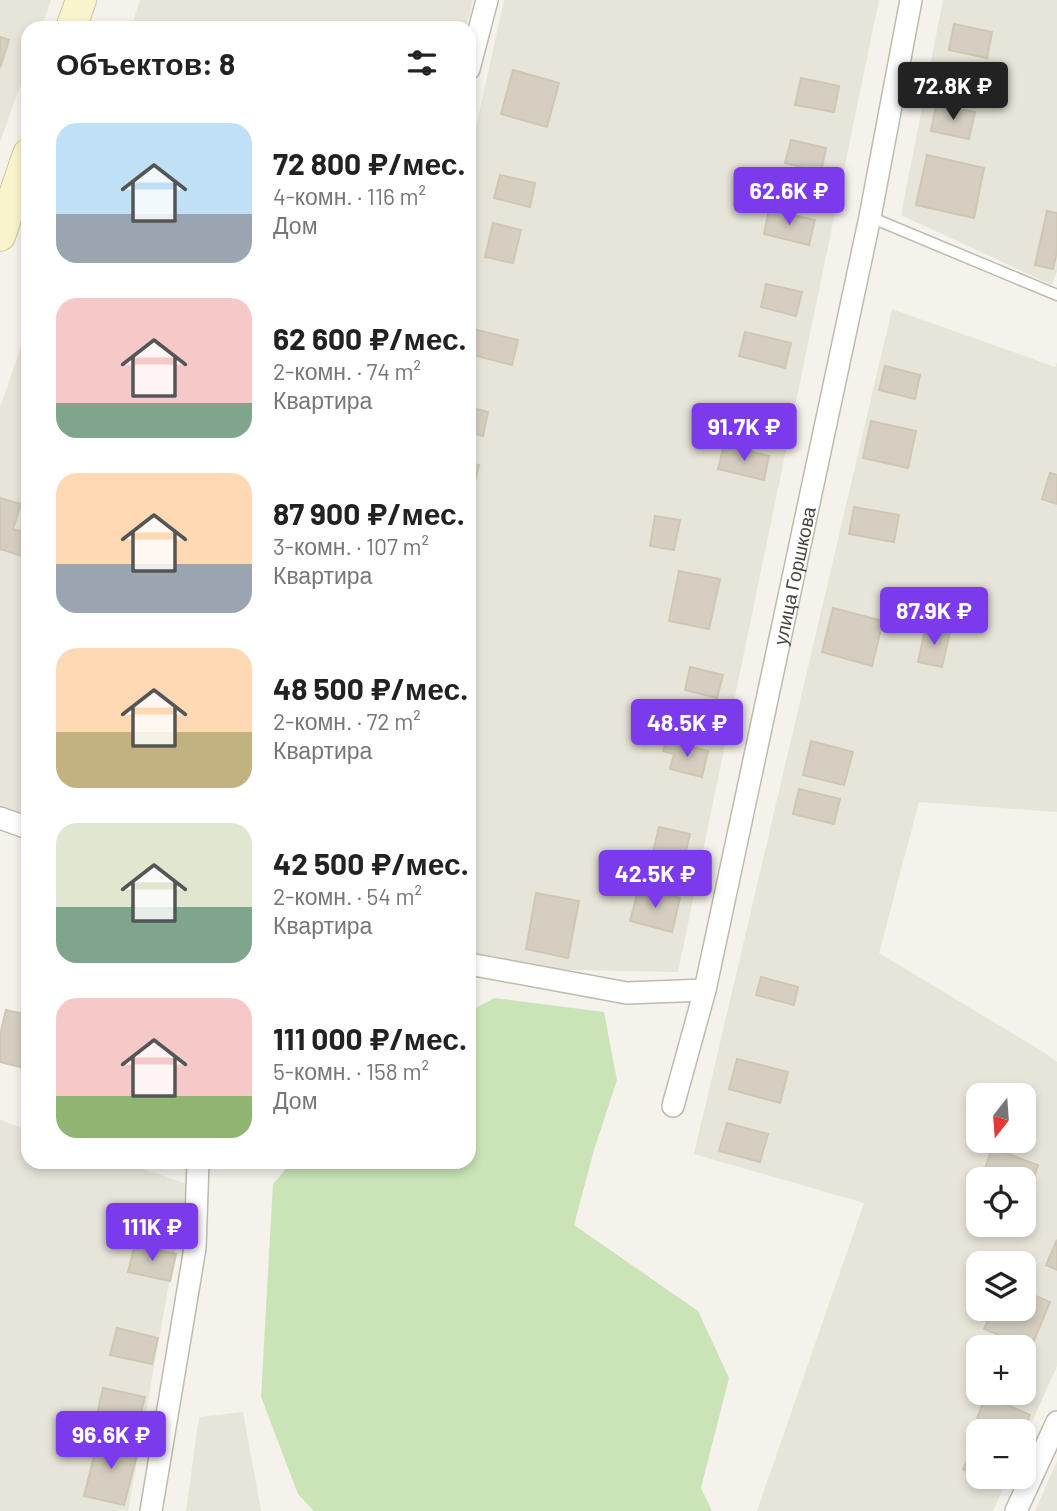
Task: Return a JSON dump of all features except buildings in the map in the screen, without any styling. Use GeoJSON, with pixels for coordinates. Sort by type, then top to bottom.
{"type":"FeatureCollection","features":[{"type":"Feature","properties":{"kind":"street"},"geometry":{"type":"LineString","coordinates":[[74,21],[81,0]]}},
{"type":"Feature","properties":{"kind":"street"},"geometry":{"type":"LineString","coordinates":[[476,42],[487,0]]}},
{"type":"Feature","properties":{"kind":"street","name":"улица Горшкова"},"geometry":{"type":"LineString","coordinates":[[673,1106],[705,990],[870,217],[911,0]]}},
{"type":"Feature","properties":{"kind":"street"},"geometry":{"type":"LineString","coordinates":[[0,236],[21,174]]}},
{"type":"Feature","properties":{"kind":"street"},"geometry":{"type":"LineString","coordinates":[[0,818],[21,826]]}},
{"type":"Feature","properties":{"kind":"street"},"geometry":{"type":"LineString","coordinates":[[476,965],[627,993],[705,990]]}},
{"type":"Feature","properties":{"kind":"street"},"geometry":{"type":"LineString","coordinates":[[151,1511],[195,1248],[198,1169]]}},
{"type":"Feature","properties":{"kind":"street"},"geometry":{"type":"LineString","coordinates":[[1016,1511],[1057,1422]]}},
{"type":"Feature","properties":{"kind":"lane"},"geometry":{"type":"LineString","coordinates":[[870,217],[1057,295]]}},
{"type":"Feature","properties":{"kind":"shaded area"},"geometry":{"type":"Polygon","coordinates":[[[0,0],[51,0],[44,21],[21,21],[21,84],[0,142],[0,0]]]}},
{"type":"Feature","properties":{"kind":"shaded area"},"geometry":{"type":"Polygon","coordinates":[[[140,0],[473,0],[468,21],[133,21],[140,0]]]}},
{"type":"Feature","properties":{"kind":"shaded area"},"geometry":{"type":"Polygon","coordinates":[[[504,0],[879,0],[678,972],[528,969],[476,956],[476,127],[504,0]]]}},
{"type":"Feature","properties":{"kind":"shaded area"},"geometry":{"type":"Polygon","coordinates":[[[943,0],[1057,0],[1057,271],[1052,285],[901,215],[943,0]]]}},
{"type":"Feature","properties":{"kind":"shaded area"},"geometry":{"type":"Polygon","coordinates":[[[892,309],[1055,367],[1057,362],[1057,812],[919,802],[879,953],[1057,1062],[1057,1366],[1033,1419],[966,1419],[966,1489],[1003,1489],[993,1511],[757,1511],[864,1203],[694,1154],[892,309]]]}},
{"type":"Feature","properties":{"kind":"shaded area"},"geometry":{"type":"Polygon","coordinates":[[[21,346],[21,817],[0,809],[0,408],[21,346]]]}},
{"type":"Feature","properties":{"kind":"shaded area"},"geometry":{"type":"Polygon","coordinates":[[[0,1120],[21,1128],[21,1169],[143,1169],[187,1184],[128,1511],[0,1511],[0,1120]]]}},
{"type":"Feature","properties":{"kind":"shaded area"},"geometry":{"type":"Polygon","coordinates":[[[243,1412],[261,1511],[186,1511],[199,1417],[243,1412]]]}},
{"type":"Feature","properties":{"kind":"shaded area"},"geometry":{"type":"Polygon","coordinates":[[[1057,1461],[1057,1511],[1035,1511],[1057,1461]]]}},
{"type":"Feature","properties":{"kind":"green space"},"geometry":{"type":"Polygon","coordinates":[[[494,998],[604,1012],[617,1080],[594,1150],[574,1225],[698,1311],[729,1378],[701,1488],[712,1511],[314,1511],[298,1494],[261,1397],[273,1184],[286,1169],[476,1169],[476,1008],[494,998]]]}}]}
